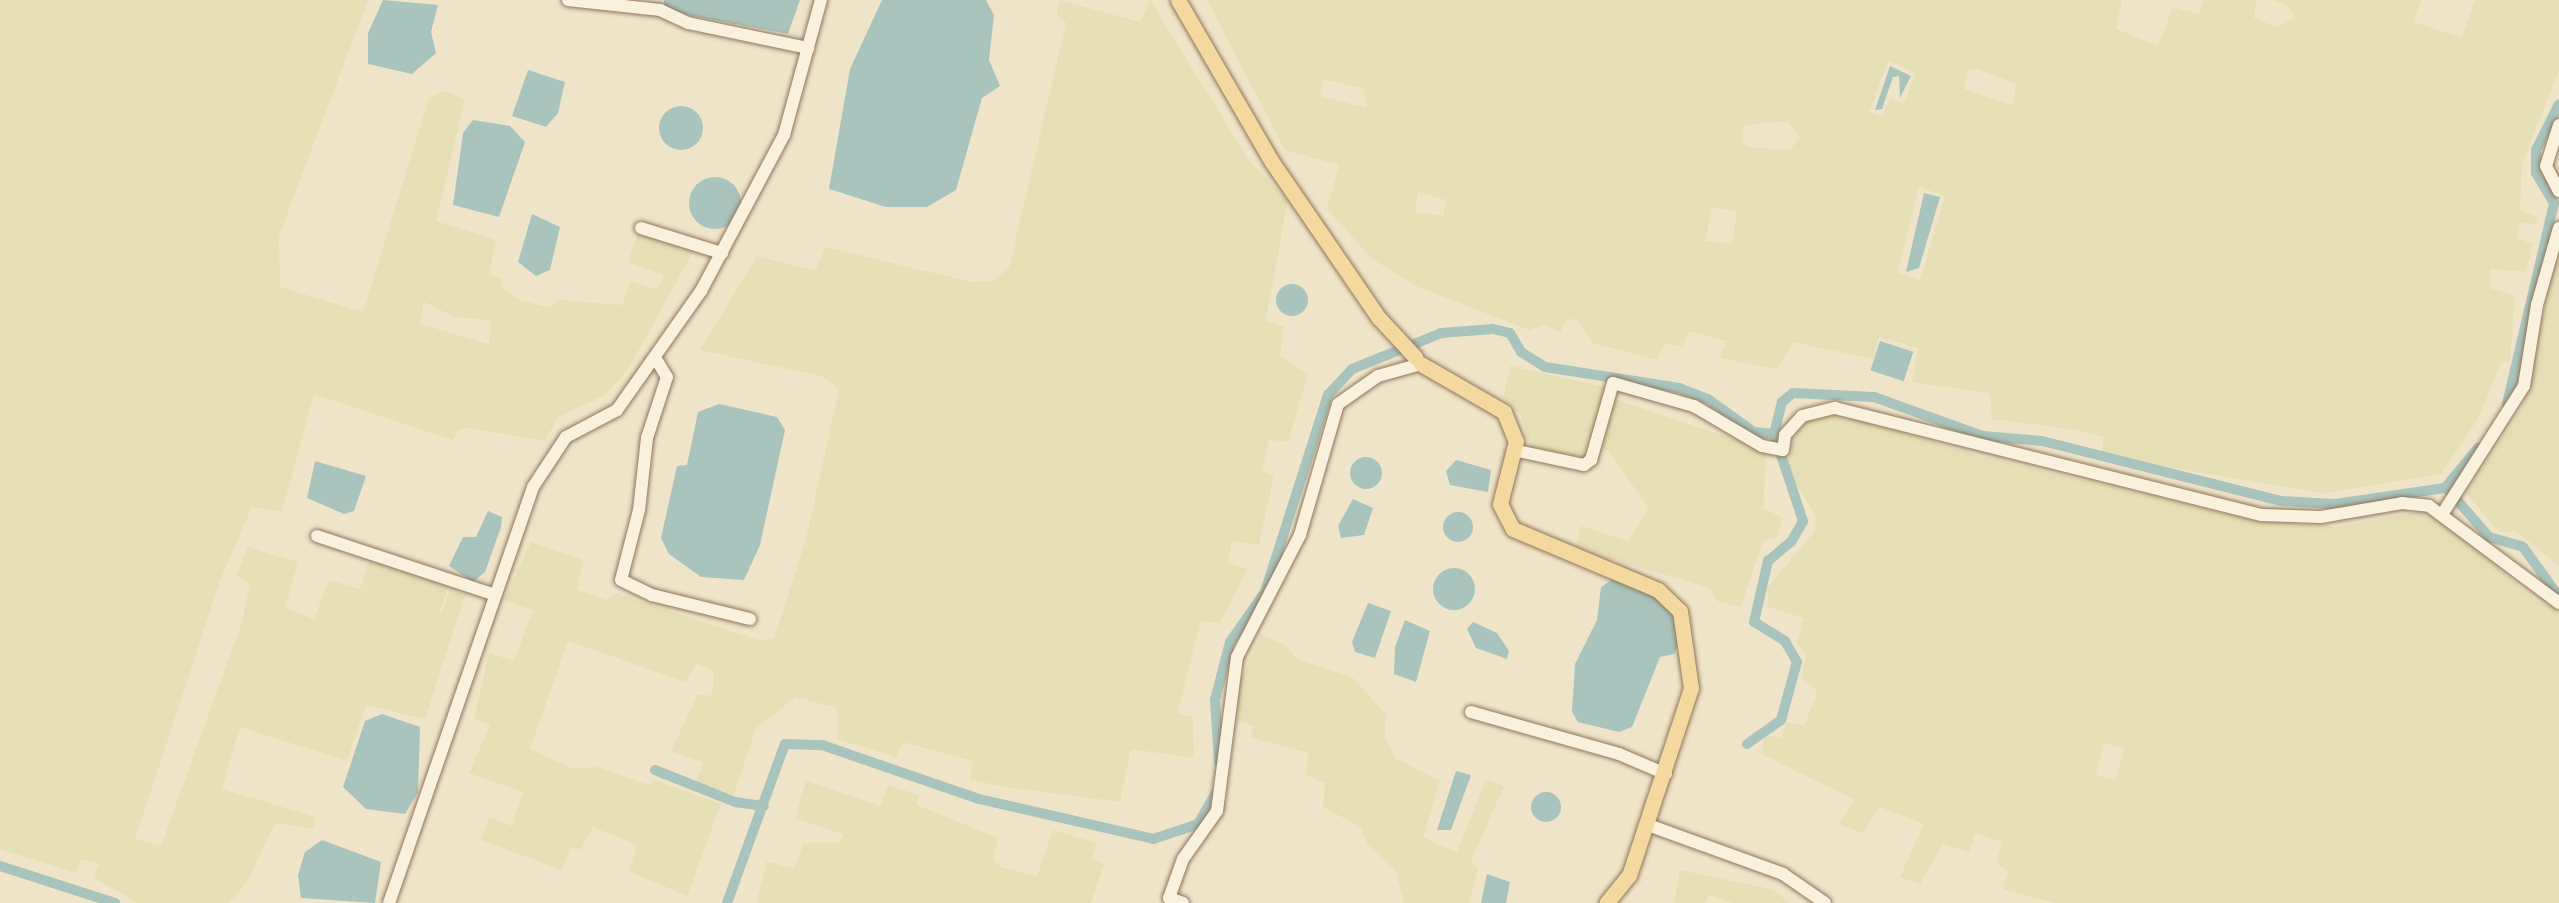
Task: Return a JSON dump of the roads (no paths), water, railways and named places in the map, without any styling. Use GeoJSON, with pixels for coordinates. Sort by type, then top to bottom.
{"type":"FeatureCollection","features":[{"type":"Feature","properties":{"kind":"main road"},"geometry":{"type":"LineString","coordinates":[[1178,0],[1272,162],[1394,335],[1418,361],[1504,412],[1513,450],[1500,504],[1513,529],[1658,590],[1680,611],[1691,688],[1666,774],[1629,875],[1606,903]]}},
{"type":"Feature","properties":{"kind":"street"},"geometry":{"type":"LineString","coordinates":[[568,0],[660,10],[688,24],[808,48]]}},
{"type":"Feature","properties":{"kind":"street"},"geometry":{"type":"LineString","coordinates":[[389,903],[492,594],[553,452],[572,433],[617,410],[656,358],[722,253],[784,136],[822,0]]}},
{"type":"Feature","properties":{"kind":"street"},"geometry":{"type":"LineString","coordinates":[[2559,124],[2546,166],[2559,191]]}},
{"type":"Feature","properties":{"kind":"street"},"geometry":{"type":"LineString","coordinates":[[642,228],[722,253]]}},
{"type":"Feature","properties":{"kind":"street"},"geometry":{"type":"LineString","coordinates":[[2443,513],[2524,386],[2536,305],[2559,228]]}},
{"type":"Feature","properties":{"kind":"street"},"geometry":{"type":"LineString","coordinates":[[656,358],[667,378],[647,438],[639,510],[621,580],[652,596],[750,619]]}},
{"type":"Feature","properties":{"kind":"street"},"geometry":{"type":"LineString","coordinates":[[1184,903],[1166,900],[1183,859],[1217,811],[1237,656],[1300,535],[1338,404],[1378,376],[1418,361]]}},
{"type":"Feature","properties":{"kind":"street"},"geometry":{"type":"LineString","coordinates":[[1513,450],[1584,465],[1591,460],[1613,384],[1694,406],[1762,446],[1783,450],[1785,435],[1802,416],[1835,408],[2262,514],[2321,517],[2402,503],[2443,513],[2559,603]]}},
{"type":"Feature","properties":{"kind":"street"},"geometry":{"type":"LineString","coordinates":[[317,536],[492,594]]}},
{"type":"Feature","properties":{"kind":"street"},"geometry":{"type":"LineString","coordinates":[[1471,712],[1619,754],[1666,774]]}},
{"type":"Feature","properties":{"kind":"street"},"geometry":{"type":"LineString","coordinates":[[1648,825],[1784,874],[1825,903]]}},
{"type":"Feature","properties":{"kind":"water"},"geometry":{"type":"Polygon","coordinates":[[[383,0],[438,5],[431,32],[436,53],[412,74],[368,64],[368,33],[383,0]]]}},
{"type":"Feature","properties":{"kind":"water"},"geometry":{"type":"Polygon","coordinates":[[[664,0],[800,0],[788,34],[687,15],[664,6],[664,0]]]}},
{"type":"Feature","properties":{"kind":"water"},"geometry":{"type":"Polygon","coordinates":[[[882,0],[986,0],[994,15],[989,60],[1000,86],[982,98],[956,190],[927,207],[886,207],[829,189],[850,69],[882,0]]]}},
{"type":"Feature","properties":{"kind":"water"},"geometry":{"type":"Polygon","coordinates":[[[1890,66],[1911,76],[1900,98],[1899,76],[1893,77],[1882,109],[1875,110],[1890,66]]]}},
{"type":"Feature","properties":{"kind":"water"},"geometry":{"type":"Polygon","coordinates":[[[528,70],[565,82],[558,113],[546,127],[512,116],[528,70]]]}},
{"type":"Feature","properties":{"kind":"water"},"geometry":{"type":"Polygon","coordinates":[[[681,106],[697,112],[703,128],[697,144],[681,150],[665,144],[659,128],[665,112],[681,106]]]}},
{"type":"Feature","properties":{"kind":"water"},"geometry":{"type":"Polygon","coordinates":[[[473,120],[510,126],[525,142],[499,217],[453,205],[463,133],[473,120]]]}},
{"type":"Feature","properties":{"kind":"water"},"geometry":{"type":"Polygon","coordinates":[[[715,177],[733,185],[741,203],[733,221],[715,229],[697,221],[689,203],[697,185],[715,177]]]}},
{"type":"Feature","properties":{"kind":"water"},"geometry":{"type":"Polygon","coordinates":[[[1924,193],[1940,197],[1919,268],[1906,272],[1924,193]]]}},
{"type":"Feature","properties":{"kind":"water"},"geometry":{"type":"Polygon","coordinates":[[[532,214],[560,227],[550,270],[536,276],[518,262],[532,214]]]}},
{"type":"Feature","properties":{"kind":"water"},"geometry":{"type":"Polygon","coordinates":[[[1292,284],[1304,288],[1308,300],[1304,312],[1292,316],[1280,312],[1276,300],[1280,288],[1292,284]]]}},
{"type":"Feature","properties":{"kind":"water"},"geometry":{"type":"Polygon","coordinates":[[[1880,341],[1913,352],[1904,381],[1870,370],[1880,341]]]}},
{"type":"Feature","properties":{"kind":"water"},"geometry":{"type":"Polygon","coordinates":[[[719,404],[777,417],[785,430],[760,545],[744,580],[701,577],[669,554],[661,538],[677,466],[687,465],[698,412],[719,404]]]}},
{"type":"Feature","properties":{"kind":"water"},"geometry":{"type":"Polygon","coordinates":[[[1366,457],[1377,462],[1382,473],[1377,484],[1366,489],[1355,484],[1350,473],[1355,462],[1366,457]]]}},
{"type":"Feature","properties":{"kind":"water"},"geometry":{"type":"Polygon","coordinates":[[[1456,460],[1491,470],[1488,492],[1450,485],[1446,471],[1456,460]]]}},
{"type":"Feature","properties":{"kind":"water"},"geometry":{"type":"Polygon","coordinates":[[[315,461],[366,476],[354,511],[344,514],[307,498],[315,461]]]}},
{"type":"Feature","properties":{"kind":"water"},"geometry":{"type":"Polygon","coordinates":[[[1353,499],[1373,508],[1364,535],[1341,538],[1338,526],[1353,499]]]}},
{"type":"Feature","properties":{"kind":"water"},"geometry":{"type":"Polygon","coordinates":[[[488,511],[502,517],[501,527],[485,572],[473,582],[449,566],[463,537],[476,537],[488,511]]]}},
{"type":"Feature","properties":{"kind":"water"},"geometry":{"type":"Polygon","coordinates":[[[1458,512],[1469,516],[1473,527],[1469,538],[1458,542],[1447,538],[1443,527],[1447,516],[1458,512]]]}},
{"type":"Feature","properties":{"kind":"water"},"geometry":{"type":"Polygon","coordinates":[[[1454,568],[1469,574],[1475,589],[1469,604],[1454,610],[1439,604],[1433,589],[1439,574],[1454,568]]]}},
{"type":"Feature","properties":{"kind":"water"},"geometry":{"type":"Polygon","coordinates":[[[1613,579],[1651,592],[1672,613],[1678,645],[1674,654],[1660,657],[1632,727],[1619,732],[1578,722],[1572,712],[1575,664],[1597,620],[1601,587],[1613,579]]]}},
{"type":"Feature","properties":{"kind":"water"},"geometry":{"type":"Polygon","coordinates":[[[1368,603],[1391,611],[1375,658],[1355,652],[1352,642],[1368,603]]]}},
{"type":"Feature","properties":{"kind":"water"},"geometry":{"type":"Polygon","coordinates":[[[1405,620],[1430,631],[1416,682],[1394,674],[1395,647],[1405,620]]]}},
{"type":"Feature","properties":{"kind":"water"},"geometry":{"type":"Polygon","coordinates":[[[1473,622],[1497,633],[1509,651],[1507,659],[1476,648],[1467,629],[1473,622]]]}},
{"type":"Feature","properties":{"kind":"water"},"geometry":{"type":"Polygon","coordinates":[[[382,714],[420,727],[418,792],[405,814],[366,809],[343,787],[365,721],[382,714]]]}},
{"type":"Feature","properties":{"kind":"water"},"geometry":{"type":"Polygon","coordinates":[[[1456,771],[1471,775],[1451,830],[1437,830],[1456,771]]]}},
{"type":"Feature","properties":{"kind":"water"},"geometry":{"type":"Polygon","coordinates":[[[1546,792],[1557,796],[1561,807],[1557,818],[1546,822],[1535,818],[1531,807],[1535,796],[1546,792]]]}},
{"type":"Feature","properties":{"kind":"water"},"geometry":{"type":"Polygon","coordinates":[[[322,840],[381,862],[375,903],[301,898],[298,875],[305,852],[322,840]]]}},
{"type":"Feature","properties":{"kind":"water"},"geometry":{"type":"Polygon","coordinates":[[[1487,874],[1510,882],[1506,903],[1481,903],[1487,874]]]}},
{"type":"Feature","properties":{"kind":"waterway"},"geometry":{"type":"LineString","coordinates":[[2507,404],[2554,203],[2536,173],[2536,150],[2559,104]]}},
{"type":"Feature","properties":{"kind":"waterway"},"geometry":{"type":"LineString","coordinates":[[1219,762],[1215,700],[1230,642],[1265,592],[1328,395],[1352,369],[1441,333],[1493,329],[1510,333],[1521,352],[1545,367],[1679,388],[1708,399],[1754,432],[1774,434]]}},
{"type":"Feature","properties":{"kind":"waterway"},"geometry":{"type":"LineString","coordinates":[[1747,744],[1781,720],[1797,662],[1785,641],[1754,622],[1768,561],[1791,542],[1803,521],[1774,434],[1782,402],[1793,393],[1874,397],[1983,436],[2042,441],[2281,501],[2335,504],[2445,488],[2478,448]]}},
{"type":"Feature","properties":{"kind":"waterway"},"geometry":{"type":"LineString","coordinates":[[2450,492],[2489,537],[2523,547],[2559,597]]}},
{"type":"Feature","properties":{"kind":"waterway"},"geometry":{"type":"LineString","coordinates":[[727,903],[785,744],[822,745],[979,799],[1153,839],[1198,824],[1216,793]]}},
{"type":"Feature","properties":{"kind":"waterway"},"geometry":{"type":"LineString","coordinates":[[655,770],[735,802],[764,806]]}},
{"type":"Feature","properties":{"kind":"waterway"},"geometry":{"type":"LineString","coordinates":[[0,866],[115,903]]}}]}
